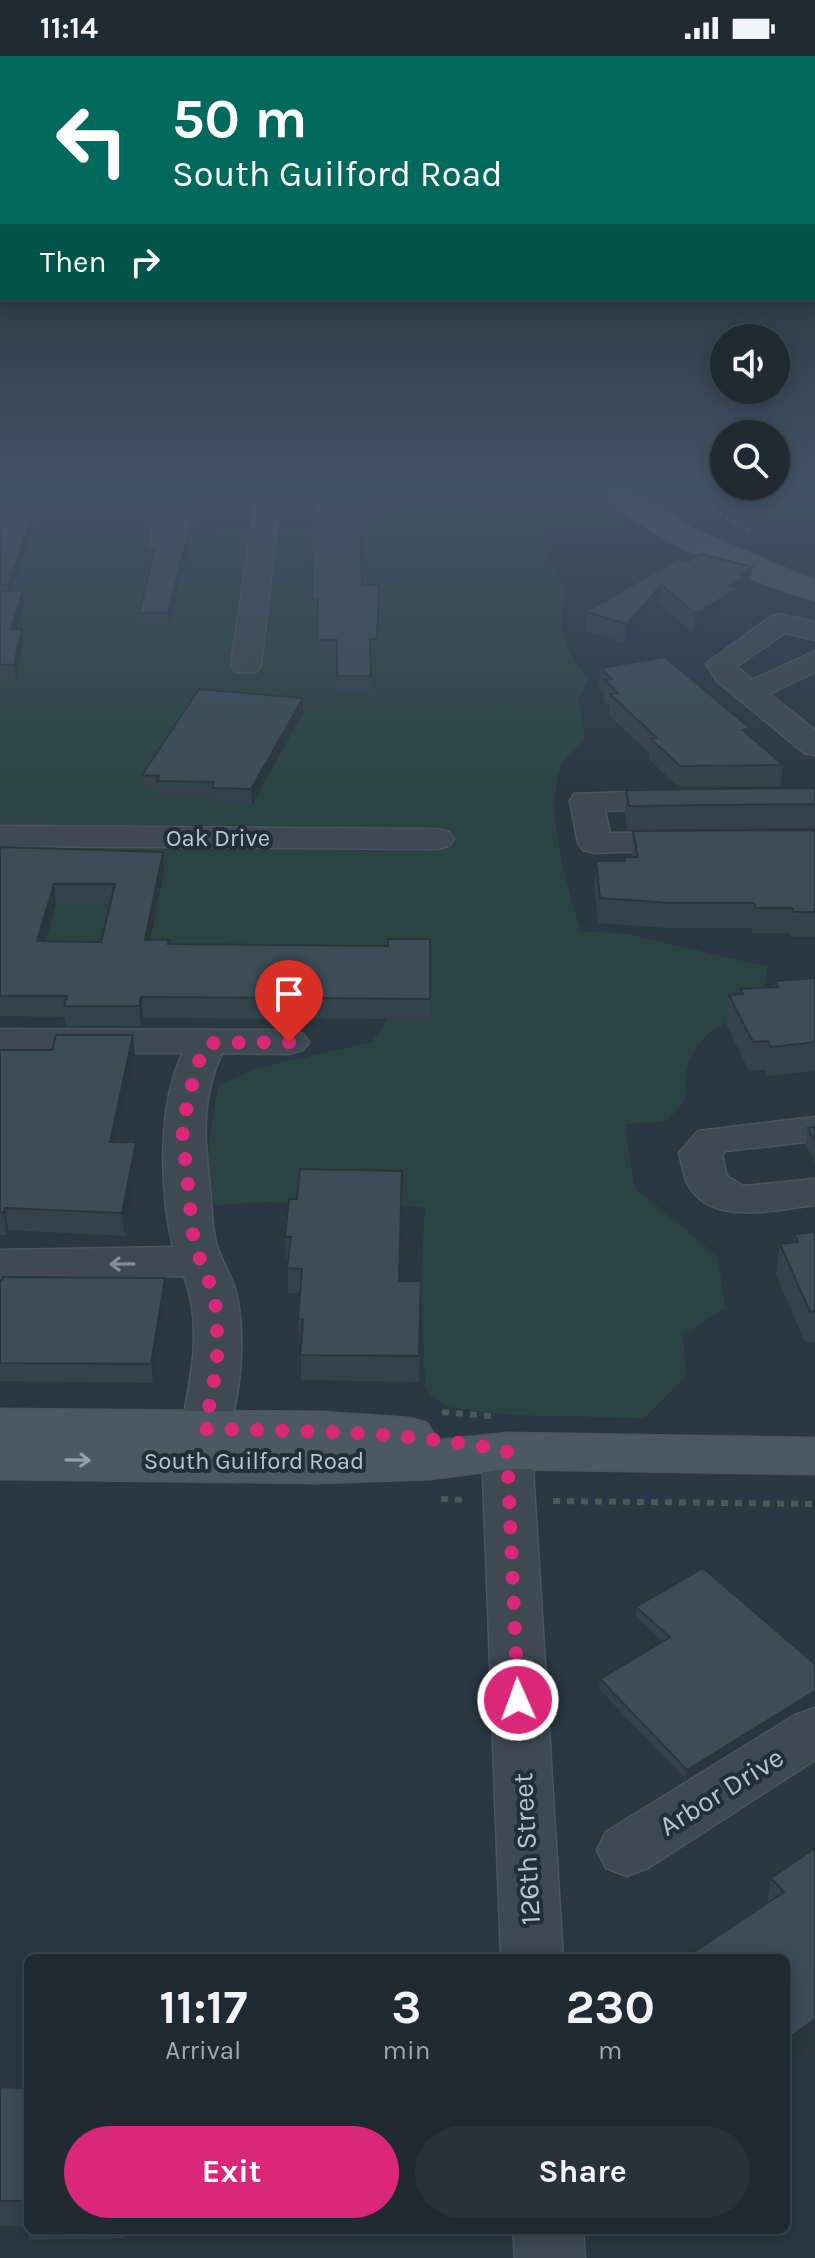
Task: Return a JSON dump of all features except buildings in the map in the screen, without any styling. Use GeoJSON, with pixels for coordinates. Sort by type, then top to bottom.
{"type":"FeatureCollection","features":[{"type":"Feature","properties":{"kind":"street"},"geometry":{"type":"LineString","coordinates":[[246,666],[256,591]]}},
{"type":"Feature","properties":{"kind":"street"},"geometry":{"type":"LineString","coordinates":[[815,631],[780,623],[724,659],[722,669],[815,746]]}},
{"type":"Feature","properties":{"kind":"street"},"geometry":{"type":"LineString","coordinates":[[747,691],[776,682],[815,660]]}},
{"type":"Feature","properties":{"kind":"street"},"geometry":{"type":"LineString","coordinates":[[710,800],[586,801],[595,843],[721,842]]}},
{"type":"Feature","properties":{"kind":"street","name":"Oak Drive"},"geometry":{"type":"LineString","coordinates":[[0,836],[437,839]]}},
{"type":"Feature","properties":{"kind":"street"},"geometry":{"type":"LineString","coordinates":[[0,1041],[289,1042]]}},
{"type":"Feature","properties":{"kind":"street"},"geometry":{"type":"LineString","coordinates":[[203,1445],[217,1364],[217,1317],[214,1294],[194,1244],[182,1128],[196,1067],[208,1043]]}},
{"type":"Feature","properties":{"kind":"street"},"geometry":{"type":"LineString","coordinates":[[815,1129],[713,1140],[700,1153],[708,1182],[735,1200],[815,1192]]}},
{"type":"Feature","properties":{"kind":"street"},"geometry":{"type":"LineString","coordinates":[[0,1264],[200,1261]]}},
{"type":"Feature","properties":{"kind":"street","name":"South Guilford Road"},"geometry":{"type":"LineString","coordinates":[[0,1427],[203,1445],[332,1464],[431,1460],[509,1476],[815,1456]]}},
{"type":"Feature","properties":{"kind":"street","name":"South Guilford Road"},"geometry":{"type":"LineString","coordinates":[[0,1460],[203,1445]]}},
{"type":"Feature","properties":{"kind":"street","name":"126th Street"},"geometry":{"type":"LineString","coordinates":[[509,1476],[532,1954]]}},
{"type":"Feature","properties":{"kind":"street","name":"Arbor Drive"},"geometry":{"type":"LineString","coordinates":[[627,1850],[815,1731]]}},
{"type":"Feature","properties":{"kind":"street"},"geometry":{"type":"LineString","coordinates":[[548,2234],[550,2258]]}},
{"type":"Feature","properties":{"kind":"path"},"geometry":{"type":"LineString","coordinates":[[509,1476],[815,1504]]}},
{"type":"Feature","properties":{"kind":"green space"},"geometry":{"type":"Polygon","coordinates":[[[0,591],[567,591],[562,628],[569,649],[589,679],[579,697],[585,738],[561,767],[555,805],[560,850],[581,932],[623,933],[768,967],[761,1003],[716,1028],[695,1050],[688,1063],[686,1099],[667,1121],[625,1124],[634,1187],[718,1257],[725,1308],[683,1335],[686,1377],[644,1418],[510,1415],[448,1407],[433,1398],[425,1386],[421,1280],[425,1207],[269,1202],[215,1205],[206,1164],[218,1085],[258,1068],[372,1042],[430,953],[0,951],[0,591]]]}},
{"type":"Feature","properties":{"kind":"route"},"geometry":{"type":"LineString","coordinates":[[289,1042],[208,1043],[196,1067],[182,1128],[194,1244],[214,1294],[217,1317],[217,1364],[205,1429],[322,1430],[441,1438],[507,1451],[518,1700]]}}]}
